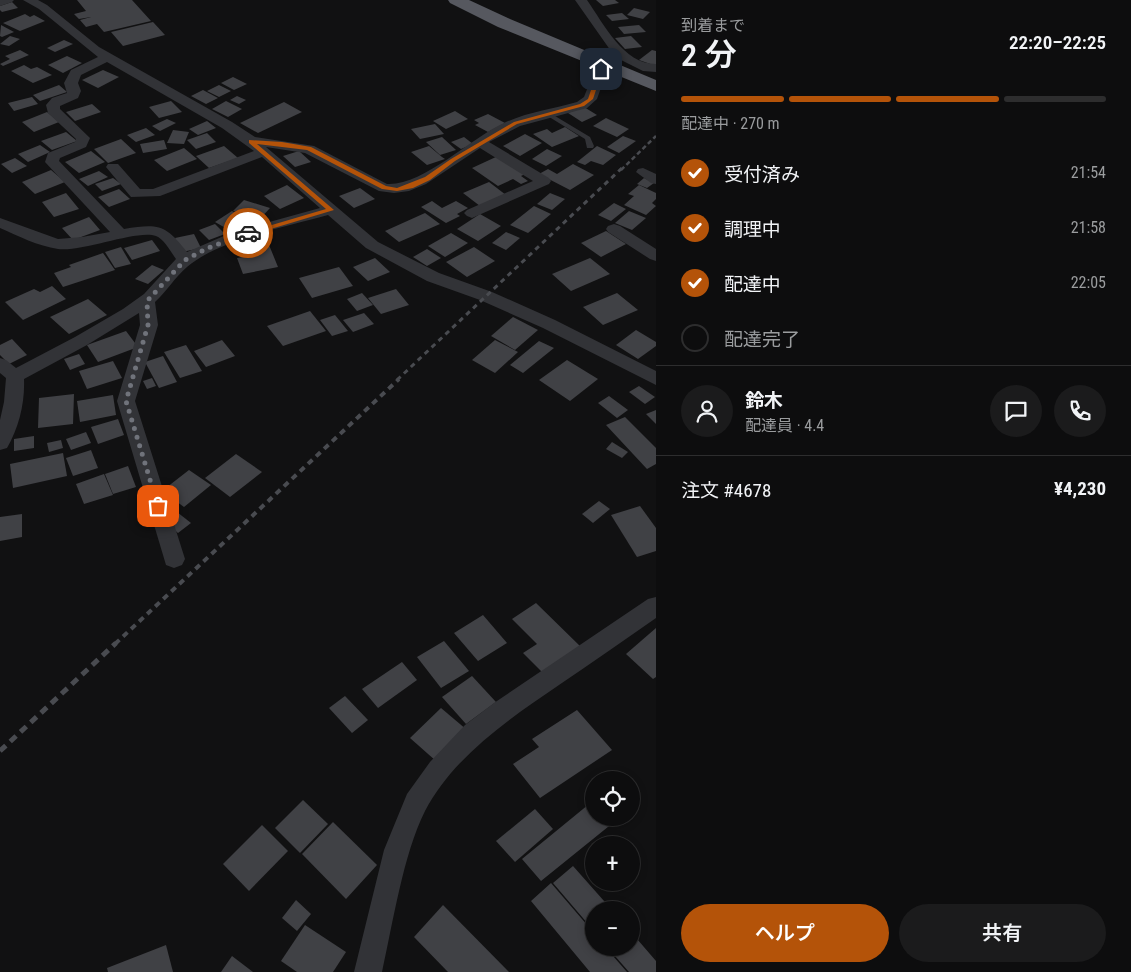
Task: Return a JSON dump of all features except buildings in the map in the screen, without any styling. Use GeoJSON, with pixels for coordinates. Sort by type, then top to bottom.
{"type":"FeatureCollection","features":[{"type":"Feature","properties":{"kind":"highway"},"geometry":{"type":"LineString","coordinates":[[456,0],[504,23],[528,31],[656,86]]}},
{"type":"Feature","properties":{"kind":"highway"},"geometry":{"type":"LineString","coordinates":[[465,0],[510,20],[528,31]]}},
{"type":"Feature","properties":{"kind":"street"},"geometry":{"type":"LineString","coordinates":[[0,2],[8,0]]}},
{"type":"Feature","properties":{"kind":"street"},"geometry":{"type":"LineString","coordinates":[[29,0],[43,7],[95,50],[227,125],[251,141],[372,244],[433,276],[486,296],[531,316],[656,379]]}},
{"type":"Feature","properties":{"kind":"street"},"geometry":{"type":"LineString","coordinates":[[581,0],[620,55],[648,68],[656,68]]}},
{"type":"Feature","properties":{"kind":"street"},"geometry":{"type":"LineString","coordinates":[[251,141],[309,149],[384,188],[397,190],[428,179],[481,143],[516,123],[582,105],[590,99],[601,69],[620,55]]}},
{"type":"Feature","properties":{"kind":"street"},"geometry":{"type":"LineString","coordinates":[[108,57],[76,73],[71,83],[74,91],[73,95],[57,101],[53,105],[53,110],[83,138],[81,144],[54,156],[52,162],[121,235]]}},
{"type":"Feature","properties":{"kind":"street"},"geometry":{"type":"LineString","coordinates":[[472,212],[544,181],[481,143]]}},
{"type":"Feature","properties":{"kind":"street"},"geometry":{"type":"LineString","coordinates":[[113,167],[136,194],[155,193],[263,152]]}},
{"type":"Feature","properties":{"kind":"street"},"geometry":{"type":"LineString","coordinates":[[16,376],[109,326],[147,301],[185,260],[208,248],[261,228],[331,210]]}},
{"type":"Feature","properties":{"kind":"street"},"geometry":{"type":"LineString","coordinates":[[0,222],[57,244],[73,244],[152,231],[162,233],[185,260]]}},
{"type":"Feature","properties":{"kind":"street"},"geometry":{"type":"LineString","coordinates":[[614,230],[656,256]]}},
{"type":"Feature","properties":{"kind":"street"},"geometry":{"type":"LineString","coordinates":[[147,301],[148,325],[126,401],[174,559]]}},
{"type":"Feature","properties":{"kind":"street"},"geometry":{"type":"LineString","coordinates":[[0,364],[16,376],[17,390],[9,425],[0,443]]}},
{"type":"Feature","properties":{"kind":"street"},"geometry":{"type":"LineString","coordinates":[[368,972],[397,850],[416,803],[439,770],[474,733],[502,711],[656,606]]}},
{"type":"Feature","properties":{"kind":"lane"},"geometry":{"type":"LineString","coordinates":[[548,114],[588,138],[590,146]]}},
{"type":"Feature","properties":{"kind":"railway"},"geometry":{"type":"LineString","coordinates":[[621,170],[656,136]]}},
{"type":"Feature","properties":{"kind":"railway"},"geometry":{"type":"LineString","coordinates":[[397,380],[622,168]]}},
{"type":"Feature","properties":{"kind":"railway"},"geometry":{"type":"LineString","coordinates":[[115,644],[399,379]]}},
{"type":"Feature","properties":{"kind":"railway"},"geometry":{"type":"LineString","coordinates":[[0,751],[116,643]]}},
{"type":"Feature","properties":{"kind":"way so far"},"geometry":{"type":"LineString","coordinates":[[158,506],[126,401],[148,325],[147,301],[185,260],[208,248],[248,233]]}},
{"type":"Feature","properties":{"kind":"route"},"geometry":{"type":"LineString","coordinates":[[248,233],[331,210],[251,141],[309,149],[384,188],[397,190],[428,179],[453,160],[497,132],[516,123],[582,105],[590,99],[601,69]]}}]}
